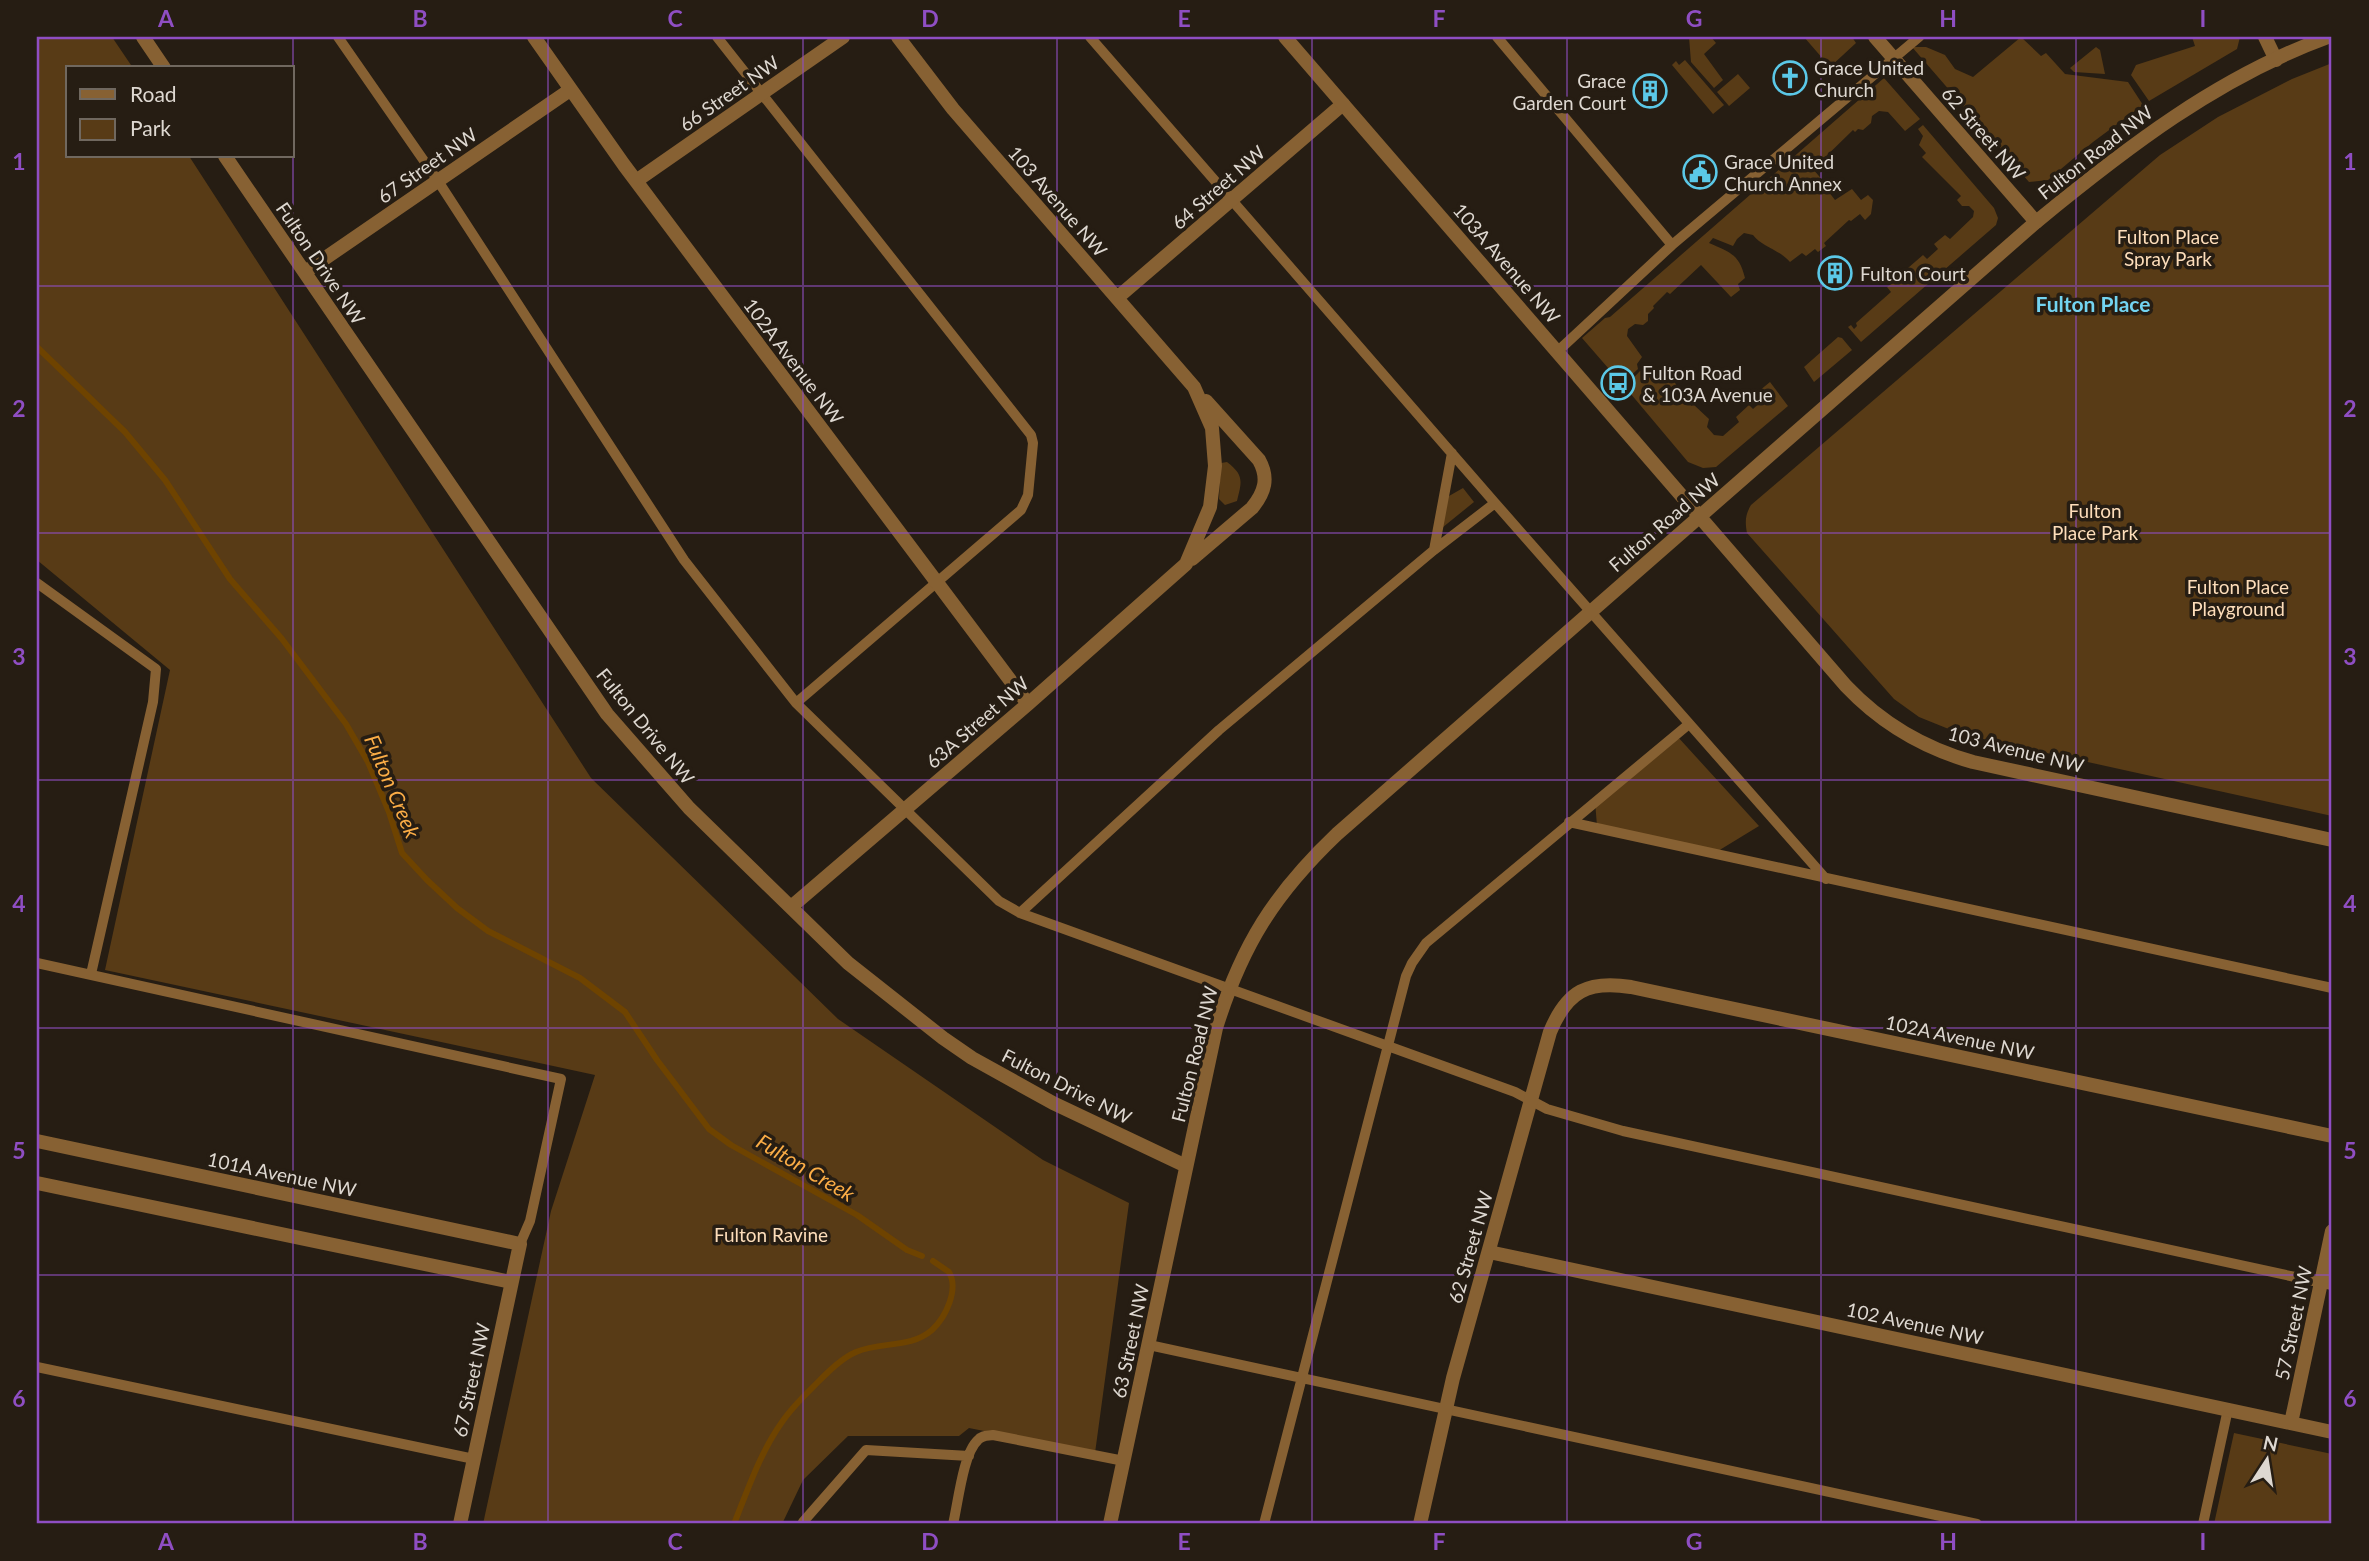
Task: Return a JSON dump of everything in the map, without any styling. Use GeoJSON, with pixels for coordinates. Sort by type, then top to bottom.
{"type":"FeatureCollection","features":[{"type":"Feature","properties":{"kind":"street"},"geometry":{"type":"LineString","coordinates":[[143,37],[163,66]]}},
{"type":"Feature","properties":{"kind":"street","name":"102A Avenue NW"},"geometry":{"type":"LineString","coordinates":[[534,37],[636,181],[1028,704]]}},
{"type":"Feature","properties":{"kind":"street","name":"66 Street NW"},"geometry":{"type":"LineString","coordinates":[[636,181],[843,37]]}},
{"type":"Feature","properties":{"kind":"street","name":"103 Avenue NW"},"geometry":{"type":"LineString","coordinates":[[898,37],[953,108],[1259,460],[1264,469],[1265,483]]}},
{"type":"Feature","properties":{"kind":"street","name":"103A Avenue NW"},"geometry":{"type":"LineString","coordinates":[[1285,37],[1700,516]]}},
{"type":"Feature","properties":{"kind":"street","name":"62 Street NW"},"geometry":{"type":"LineString","coordinates":[[1875,37],[2036,222]]}},
{"type":"Feature","properties":{"kind":"street"},"geometry":{"type":"LineString","coordinates":[[2265,37],[2276,60]]}},
{"type":"Feature","properties":{"kind":"street","name":"Fulton Road NW"},"geometry":{"type":"LineString","coordinates":[[1186,1166],[1216,1028],[1229,989],[1257,929],[1301,869],[1337,834],[1700,516],[2098,171],[2170,118],[2211,93],[2328,37]]}},
{"type":"Feature","properties":{"kind":"street","name":"67 Street NW"},"geometry":{"type":"LineString","coordinates":[[305,272],[570,90]]}},
{"type":"Feature","properties":{"kind":"street","name":"64 Street NW"},"geometry":{"type":"LineString","coordinates":[[1117,298],[1343,104]]}},
{"type":"Feature","properties":{"kind":"street","name":"Fulton Drive NW"},"geometry":{"type":"LineString","coordinates":[[226,158],[607,714],[689,808],[849,963],[880,990],[972,1058],[1091,1123],[1186,1166]]}},
{"type":"Feature","properties":{"kind":"street","name":"103 Avenue NW"},"geometry":{"type":"LineString","coordinates":[[1194,387],[1212,428],[1214,487]]}},
{"type":"Feature","properties":{"kind":"street","name":"63A Street NW"},"geometry":{"type":"LineString","coordinates":[[791,907],[1252,508],[1264,491],[1265,483]]}},
{"type":"Feature","properties":{"kind":"street","name":"63A Street NW"},"geometry":{"type":"LineString","coordinates":[[1186,564],[1207,516],[1214,487]]}},
{"type":"Feature","properties":{"kind":"street","name":"103 Avenue NW"},"geometry":{"type":"LineString","coordinates":[[1700,516],[1860,701],[1877,716],[1916,741],[1973,762],[2332,840]]}},
{"type":"Feature","properties":{"kind":"street","name":"102A Avenue NW"},"geometry":{"type":"LineString","coordinates":[[1580,991],[1602,984],[1631,987],[2332,1136]]}},
{"type":"Feature","properties":{"kind":"street","name":"62 Street NW"},"geometry":{"type":"LineString","coordinates":[[1420,1524],[1446,1408],[1531,1100],[1557,1016],[1580,991]]}},
{"type":"Feature","properties":{"kind":"street","name":"101A Avenue NW"},"geometry":{"type":"LineString","coordinates":[[37,1141],[520,1244]]}},
{"type":"Feature","properties":{"kind":"street","name":"63 Street NW"},"geometry":{"type":"LineString","coordinates":[[1110,1524],[1186,1166]]}},
{"type":"Feature","properties":{"kind":"street"},"geometry":{"type":"LineString","coordinates":[[37,1183],[511,1282]]}},
{"type":"Feature","properties":{"kind":"street","name":"57 Street NW"},"geometry":{"type":"LineString","coordinates":[[2291,1423],[2327,1284],[2332,1231]]}},
{"type":"Feature","properties":{"kind":"street","name":"67 Street NW"},"geometry":{"type":"LineString","coordinates":[[460,1524],[520,1244]]}},
{"type":"Feature","properties":{"kind":"street","name":"102 Avenue NW"},"geometry":{"type":"LineString","coordinates":[[1489,1252],[2332,1432]]}},
{"type":"Feature","properties":{"kind":"lane"},"geometry":{"type":"LineString","coordinates":[[338,37],[438,181],[684,560],[796,703],[999,901],[1020,913],[1516,1092],[1547,1109],[1623,1131],[2327,1284]]}},
{"type":"Feature","properties":{"kind":"lane"},"geometry":{"type":"LineString","coordinates":[[717,37],[1031,435],[1034,449],[1026,503],[796,703]]}},
{"type":"Feature","properties":{"kind":"lane"},"geometry":{"type":"LineString","coordinates":[[1090,37],[1826,879]]}},
{"type":"Feature","properties":{"kind":"lane"},"geometry":{"type":"LineString","coordinates":[[1497,37],[1672,244]]}},
{"type":"Feature","properties":{"kind":"lane"},"geometry":{"type":"LineString","coordinates":[[1558,351],[1672,244],[1919,37]]}},
{"type":"Feature","properties":{"kind":"lane"},"geometry":{"type":"LineString","coordinates":[[1434,550],[1452,453]]}},
{"type":"Feature","properties":{"kind":"lane"},"geometry":{"type":"LineString","coordinates":[[1020,913],[1219,730],[1434,550],[1495,503]]}},
{"type":"Feature","properties":{"kind":"lane"},"geometry":{"type":"LineString","coordinates":[[37,583],[156,669],[153,702],[91,974]]}},
{"type":"Feature","properties":{"kind":"lane"},"geometry":{"type":"LineString","coordinates":[[1264,1524],[1387,1045],[1406,976],[1418,952],[1569,822],[1689,724]]}},
{"type":"Feature","properties":{"kind":"lane"},"geometry":{"type":"LineString","coordinates":[[1569,822],[2332,988]]}},
{"type":"Feature","properties":{"kind":"lane"},"geometry":{"type":"LineString","coordinates":[[37,963],[561,1079],[530,1221],[520,1244]]}},
{"type":"Feature","properties":{"kind":"lane"},"geometry":{"type":"LineString","coordinates":[[1149,1345],[1977,1524]]}},
{"type":"Feature","properties":{"kind":"lane"},"geometry":{"type":"LineString","coordinates":[[37,1367],[474,1459]]}},
{"type":"Feature","properties":{"kind":"lane"},"geometry":{"type":"LineString","coordinates":[[2203,1524],[2228,1409]]}},
{"type":"Feature","properties":{"kind":"lane"},"geometry":{"type":"LineString","coordinates":[[953,1524],[969,1456],[976,1441],[983,1436],[993,1435],[1124,1461]]}},
{"type":"Feature","properties":{"kind":"lane"},"geometry":{"type":"LineString","coordinates":[[803,1522],[866,1450],[969,1456]]}},
{"type":"Feature","properties":{"kind":"green space","name":"Fulton Ravine"},"geometry":{"type":"Polygon","coordinates":[[[37,37],[112,37],[132,66],[66,66],[66,158],[190,158],[591,778],[838,1019],[1043,1160],[1129,1203],[1095,1453],[969,1428],[959,1436],[848,1436],[803,1480],[782,1524],[483,1524],[551,1211],[595,1075],[105,970],[170,670],[37,560],[37,37]]]}},
{"type":"Feature","properties":{"kind":"green space"},"geometry":{"type":"Polygon","coordinates":[[[1689,37],[1711,37],[1716,43],[1704,54],[1723,80],[1714,88],[1691,62],[1689,37]]]}},
{"type":"Feature","properties":{"kind":"green space"},"geometry":{"type":"Polygon","coordinates":[[[1804,37],[1852,37],[1856,43],[1830,67],[1804,37]]]}},
{"type":"Feature","properties":{"kind":"green space"},"geometry":{"type":"Polygon","coordinates":[[[2021,37],[2041,56],[2046,53],[2065,74],[2128,82],[2143,105],[2048,180],[2029,182],[1912,47],[1926,47],[1945,55],[1955,69],[1973,77],[2021,37]]]}},
{"type":"Feature","properties":{"kind":"green space"},"geometry":{"type":"Polygon","coordinates":[[[2192,37],[2240,37],[2237,49],[2149,101],[2131,75],[2136,65],[2195,46],[2192,37]]]}},
{"type":"Feature","properties":{"kind":"green space"},"geometry":{"type":"Polygon","coordinates":[[[2096,47],[2100,50],[2105,74],[2074,72],[2070,68],[2096,47]]]}},
{"type":"Feature","properties":{"kind":"green space"},"geometry":{"type":"Polygon","coordinates":[[[1685,60],[1724,105],[1713,114],[1672,65],[1676,61],[1679,65],[1685,60]]]}},
{"type":"Feature","properties":{"kind":"green space","name":"Fulton Place Park"},"geometry":{"type":"Polygon","coordinates":[[[2332,63],[2332,816],[1961,734],[1919,717],[1894,699],[1747,533],[1746,519],[1751,505],[2160,155],[2218,117],[2292,79],[2332,63]]]}},
{"type":"Feature","properties":{"kind":"green space"},"geometry":{"type":"Polygon","coordinates":[[[1738,74],[1750,88],[1729,106],[1717,92],[1738,74]]]}},
{"type":"Feature","properties":{"kind":"green space"},"geometry":{"type":"Polygon","coordinates":[[[1884,78],[1920,119],[1905,131],[1888,112],[1879,111],[1872,116],[1871,123],[1863,130],[1853,130],[1813,169],[1824,182],[1826,180],[1825,187],[1835,200],[1852,189],[1861,200],[1868,195],[1873,200],[1871,214],[1865,220],[1860,214],[1849,220],[1818,252],[1815,249],[1806,256],[1802,253],[1790,262],[1753,235],[1744,233],[1733,246],[1713,238],[1709,243],[1728,252],[1740,264],[1745,278],[1738,284],[1740,290],[1731,297],[1701,265],[1670,294],[1667,292],[1653,306],[1648,314],[1648,321],[1628,329],[1627,336],[1642,357],[1637,364],[1638,369],[1622,384],[1582,338],[1605,318],[1610,317],[1884,78]]]}},
{"type":"Feature","properties":{"kind":"green space"},"geometry":{"type":"Polygon","coordinates":[[[1923,125],[1994,208],[1998,218],[1996,225],[1861,342],[1848,327],[1851,325],[1854,329],[1856,323],[1891,292],[1887,287],[1903,276],[1901,274],[1923,255],[1927,259],[1938,249],[1934,244],[1945,235],[1950,239],[1973,217],[1974,211],[1969,206],[1962,206],[1957,200],[1961,196],[1922,157],[1926,153],[1919,145],[1923,136],[1918,129],[1923,125]]]}},
{"type":"Feature","properties":{"kind":"green space"},"geometry":{"type":"Polygon","coordinates":[[[1838,337],[1852,350],[1814,382],[1804,367],[1838,337]]]}},
{"type":"Feature","properties":{"kind":"green space"},"geometry":{"type":"Polygon","coordinates":[[[1658,368],[1670,382],[1673,380],[1691,406],[1694,405],[1709,419],[1707,427],[1714,435],[1723,436],[1739,422],[1736,417],[1749,405],[1753,409],[1764,399],[1759,391],[1770,382],[1788,406],[1716,467],[1703,468],[1688,462],[1625,387],[1640,371],[1658,368]]]}},
{"type":"Feature","properties":{"kind":"green space"},"geometry":{"type":"Polygon","coordinates":[[[1227,462],[1239,475],[1241,483],[1237,501],[1225,505],[1219,499],[1221,463],[1227,462]]]}},
{"type":"Feature","properties":{"kind":"green space"},"geometry":{"type":"Polygon","coordinates":[[[1463,488],[1474,502],[1437,532],[1442,500],[1463,488]]]}},
{"type":"Feature","properties":{"kind":"green space"},"geometry":{"type":"Polygon","coordinates":[[[1677,736],[1759,826],[1718,851],[1597,826],[1595,801],[1677,736]]]}},
{"type":"Feature","properties":{"kind":"green space"},"geometry":{"type":"Polygon","coordinates":[[[2234,1433],[2332,1454],[2332,1505],[2328,1524],[2214,1524],[2234,1433]]]}},
{"type":"Feature","properties":{"kind":"waterway","name":"Fulton Creek"},"geometry":{"type":"LineString","coordinates":[[37,347],[125,432],[165,480],[230,579],[282,639],[346,724],[368,762],[389,812],[402,853],[427,880],[457,908],[488,931],[580,978],[625,1012],[709,1129],[731,1145],[857,1215],[907,1250],[922,1256]]}},
{"type":"Feature","properties":{"kind":"waterway","name":"Fulton Creek"},"geometry":{"type":"LineString","coordinates":[[734,1524],[774,1434],[794,1406],[822,1378],[856,1352],[914,1340],[937,1324],[950,1302],[953,1286],[949,1272],[933,1261]]}},
{"type":"Feature","properties":{"kind":"place","name":"Grace United Church"},"geometry":{"type":"Point","coordinates":[1790,78]}},
{"type":"Feature","properties":{"kind":"place","name":"Grace Garden Court"},"geometry":{"type":"Point","coordinates":[1650,91]}},
{"type":"Feature","properties":{"kind":"place","name":"Grace United Church Annex"},"geometry":{"type":"Point","coordinates":[1700,172]}},
{"type":"Feature","properties":{"kind":"place","name":"Fulton Court"},"geometry":{"type":"Point","coordinates":[1835,273]}},
{"type":"Feature","properties":{"kind":"place","name":"Fulton Road & 103A Avenue"},"geometry":{"type":"Point","coordinates":[1618,383]}},
{"type":"Feature","properties":{"kind":"district","name":"Fulton Place"},"geometry":{"type":"Point","coordinates":[2093,303]}},
{"type":"Feature","properties":{"kind":"park label","name":"Fulton Place Spray Park"},"geometry":{"type":"Point","coordinates":[2168,247]}},
{"type":"Feature","properties":{"kind":"park label","name":"Fulton Place Playground"},"geometry":{"type":"Point","coordinates":[2238,597]}}]}
